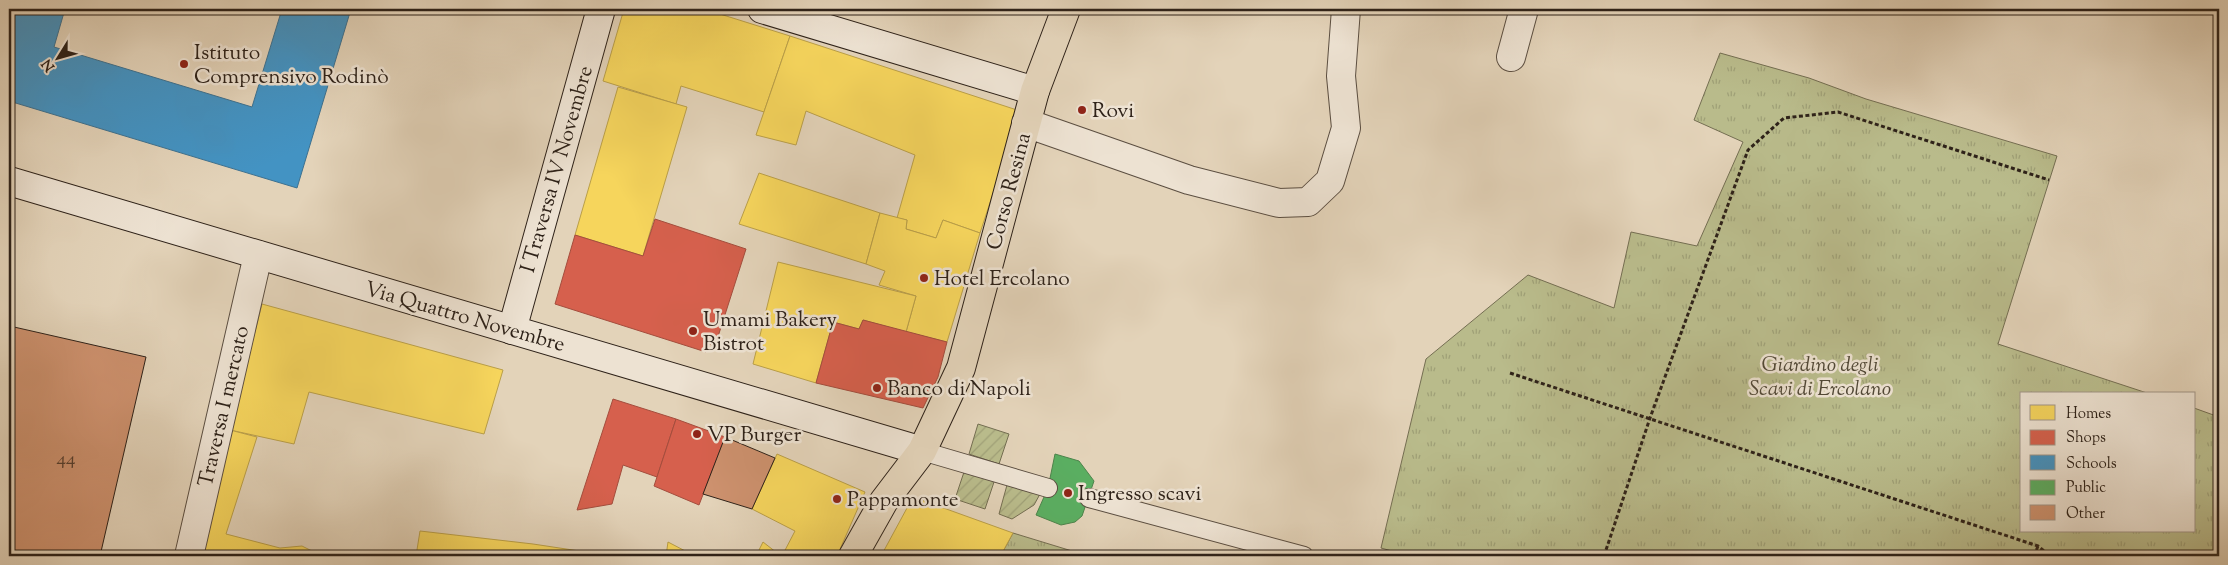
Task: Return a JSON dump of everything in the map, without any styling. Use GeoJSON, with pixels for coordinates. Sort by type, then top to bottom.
{"type":"FeatureCollection","features":[{"type":"Feature","properties":{"kind":"main road","name":"Corso Resina"},"geometry":{"type":"LineString","coordinates":[[853,556],[884,501],[922,451],[961,368],[1035,90],[1066,9]]}},
{"type":"Feature","properties":{"kind":"street","name":"I Traversa IV Novembre"},"geometry":{"type":"LineString","coordinates":[[512,330],[601,9]]}},
{"type":"Feature","properties":{"kind":"street"},"geometry":{"type":"LineString","coordinates":[[762,9],[1035,90]]}},
{"type":"Feature","properties":{"kind":"street"},"geometry":{"type":"LineString","coordinates":[[1026,123],[1189,180],[1279,203],[1308,202],[1330,181],[1346,128],[1341,76],[1346,9]]}},
{"type":"Feature","properties":{"kind":"street"},"geometry":{"type":"LineString","coordinates":[[1511,57],[1524,9]]}},
{"type":"Feature","properties":{"kind":"street","name":"Via Quattro Novembre"},"geometry":{"type":"LineString","coordinates":[[9,182],[922,451]]}},
{"type":"Feature","properties":{"kind":"street","name":"Traversa I mercato"},"geometry":{"type":"LineString","coordinates":[[188,556],[258,255]]}},
{"type":"Feature","properties":{"kind":"lane"},"geometry":{"type":"LineString","coordinates":[[922,451],[1048,488]]}},
{"type":"Feature","properties":{"kind":"lane"},"geometry":{"type":"LineString","coordinates":[[1089,498],[1304,556]]}},
{"type":"Feature","properties":{"kind":"path"},"geometry":{"type":"LineString","coordinates":[[1604,556],[1650,418],[1748,150],[1784,118],[1838,112],[2049,180]]}},
{"type":"Feature","properties":{"kind":"path"},"geometry":{"type":"LineString","coordinates":[[1510,373],[2038,546],[2050,556]]}},
{"type":"Feature","properties":{"kind":"path"},"geometry":{"type":"LineString","coordinates":[[2034,556],[2038,546]]}},
{"type":"Feature","properties":{"kind":"green space","name":"Giardino degli Scavi di Ercolano"},"geometry":{"type":"Polygon","coordinates":[[[1720,53],[1809,78],[1866,99],[2057,156],[1998,344],[2144,392],[2020,392],[2020,532],[2196,532],[2196,409],[2219,417],[2219,556],[1410,556],[1381,548],[1426,359],[1528,275],[1614,308],[1631,232],[1697,246],[1743,142],[1694,120],[1720,53]]]}},
{"type":"Feature","properties":{"kind":"green space"},"geometry":{"type":"Polygon","coordinates":[[[978,424],[1009,434],[999,464],[969,454],[978,424]]]}},
{"type":"Feature","properties":{"kind":"green space"},"geometry":{"type":"Polygon","coordinates":[[[965,469],[995,479],[985,509],[955,499],[965,469]]]}},
{"type":"Feature","properties":{"kind":"green space"},"geometry":{"type":"Polygon","coordinates":[[[1007,485],[1040,494],[1034,505],[1012,519],[999,514],[1007,485]]]}},
{"type":"Feature","properties":{"kind":"green space"},"geometry":{"type":"Polygon","coordinates":[[[1013,533],[1072,551],[1070,556],[989,556],[991,552],[1001,555],[1013,533]]]}},
{"type":"Feature","properties":{"kind":"building: Homes"},"geometry":{"type":"Polygon","coordinates":[[[624,9],[704,9],[790,36],[764,112],[681,86],[676,104],[603,81],[624,9]]]}},
{"type":"Feature","properties":{"kind":"building: Homes"},"geometry":{"type":"Polygon","coordinates":[[[790,36],[1020,111],[980,233],[943,220],[936,238],[906,229],[907,220],[897,218],[915,155],[806,111],[796,145],[756,135],[790,36]]]}},
{"type":"Feature","properties":{"kind":"building: Homes"},"geometry":{"type":"Polygon","coordinates":[[[618,87],[687,107],[643,256],[575,235],[618,87]]]}},
{"type":"Feature","properties":{"kind":"building: Homes"},"geometry":{"type":"Polygon","coordinates":[[[759,173],[880,213],[866,264],[739,224],[759,173]]]}},
{"type":"Feature","properties":{"kind":"building: Homes","name":"Hotel Ercolano"},"geometry":{"type":"Polygon","coordinates":[[[880,213],[907,220],[906,229],[936,238],[943,220],[980,233],[947,342],[906,332],[916,296],[879,285],[885,271],[866,264],[880,213]]]}},
{"type":"Feature","properties":{"kind":"building: Homes"},"geometry":{"type":"Polygon","coordinates":[[[778,262],[916,296],[906,332],[863,320],[859,329],[833,322],[816,383],[753,364],[778,262]]]}},
{"type":"Feature","properties":{"kind":"building: Homes"},"geometry":{"type":"Polygon","coordinates":[[[262,304],[503,370],[484,434],[309,392],[294,444],[230,430],[262,304]]]}},
{"type":"Feature","properties":{"kind":"building: Homes"},"geometry":{"type":"Polygon","coordinates":[[[230,430],[257,437],[226,534],[280,548],[302,546],[314,552],[334,556],[203,556],[230,430]]]}},
{"type":"Feature","properties":{"kind":"building: Homes"},"geometry":{"type":"Polygon","coordinates":[[[777,454],[865,492],[837,556],[782,556],[795,531],[752,509],[777,454]]]}},
{"type":"Feature","properties":{"kind":"building: Homes"},"geometry":{"type":"Polygon","coordinates":[[[913,497],[1013,533],[1001,555],[991,552],[989,556],[881,556],[913,497]]]}},
{"type":"Feature","properties":{"kind":"building: Homes"},"geometry":{"type":"Polygon","coordinates":[[[420,531],[586,552],[585,556],[416,556],[420,531]]]}},
{"type":"Feature","properties":{"kind":"building: Homes"},"geometry":{"type":"Polygon","coordinates":[[[668,542],[691,554],[689,556],[666,556],[668,542]]]}},
{"type":"Feature","properties":{"kind":"building: Homes"},"geometry":{"type":"Polygon","coordinates":[[[763,542],[781,556],[756,556],[763,542]]]}},
{"type":"Feature","properties":{"kind":"building: Shops"},"geometry":{"type":"Polygon","coordinates":[[[655,219],[746,249],[715,346],[709,344],[706,352],[555,304],[575,235],[643,256],[655,219]]]}},
{"type":"Feature","properties":{"kind":"building: Shops"},"geometry":{"type":"Polygon","coordinates":[[[863,320],[947,342],[938,377],[923,408],[816,383],[833,322],[859,329],[863,320]]]}},
{"type":"Feature","properties":{"kind":"building: Shops"},"geometry":{"type":"Polygon","coordinates":[[[613,399],[676,419],[657,477],[623,465],[612,504],[577,510],[613,399]]]}},
{"type":"Feature","properties":{"kind":"building: Shops"},"geometry":{"type":"Polygon","coordinates":[[[676,419],[725,437],[699,505],[654,486],[676,419]]]}},
{"type":"Feature","properties":{"kind":"building: Schools"},"geometry":{"type":"Polygon","coordinates":[[[9,9],[65,9],[54,47],[252,107],[282,9],[351,9],[297,188],[9,101],[9,9]]]}},
{"type":"Feature","properties":{"kind":"building: Public","name":"Ingresso scavi"},"geometry":{"type":"Polygon","coordinates":[[[1055,454],[1079,461],[1094,481],[1082,516],[1075,522],[1061,525],[1036,515],[1048,488],[1055,454]]]}},
{"type":"Feature","properties":{"kind":"building: Other"},"geometry":{"type":"Polygon","coordinates":[[[14,327],[146,357],[100,556],[9,556],[9,351],[14,327]]]}},
{"type":"Feature","properties":{"kind":"building: Other"},"geometry":{"type":"Polygon","coordinates":[[[725,437],[775,458],[752,509],[703,494],[725,437]]]}},
{"type":"Feature","properties":{"kind":"place","name":"Istituto Comprensivo Rodinò"},"geometry":{"type":"Point","coordinates":[184,64]}},
{"type":"Feature","properties":{"kind":"place","name":"Rovi"},"geometry":{"type":"Point","coordinates":[1082,110]}},
{"type":"Feature","properties":{"kind":"place","name":"Hotel Ercolano"},"geometry":{"type":"Point","coordinates":[924,278]}},
{"type":"Feature","properties":{"kind":"place","name":"Umami Bakery Bistrot"},"geometry":{"type":"Point","coordinates":[693,331]}},
{"type":"Feature","properties":{"kind":"place","name":"Banco di Napoli"},"geometry":{"type":"Point","coordinates":[877,388]}},
{"type":"Feature","properties":{"kind":"place","name":"VP Burger"},"geometry":{"type":"Point","coordinates":[697,434]}},
{"type":"Feature","properties":{"kind":"place","name":"Ingresso scavi"},"geometry":{"type":"Point","coordinates":[1068,493]}},
{"type":"Feature","properties":{"kind":"place","name":"Pappamonte"},"geometry":{"type":"Point","coordinates":[837,499]}}]}
